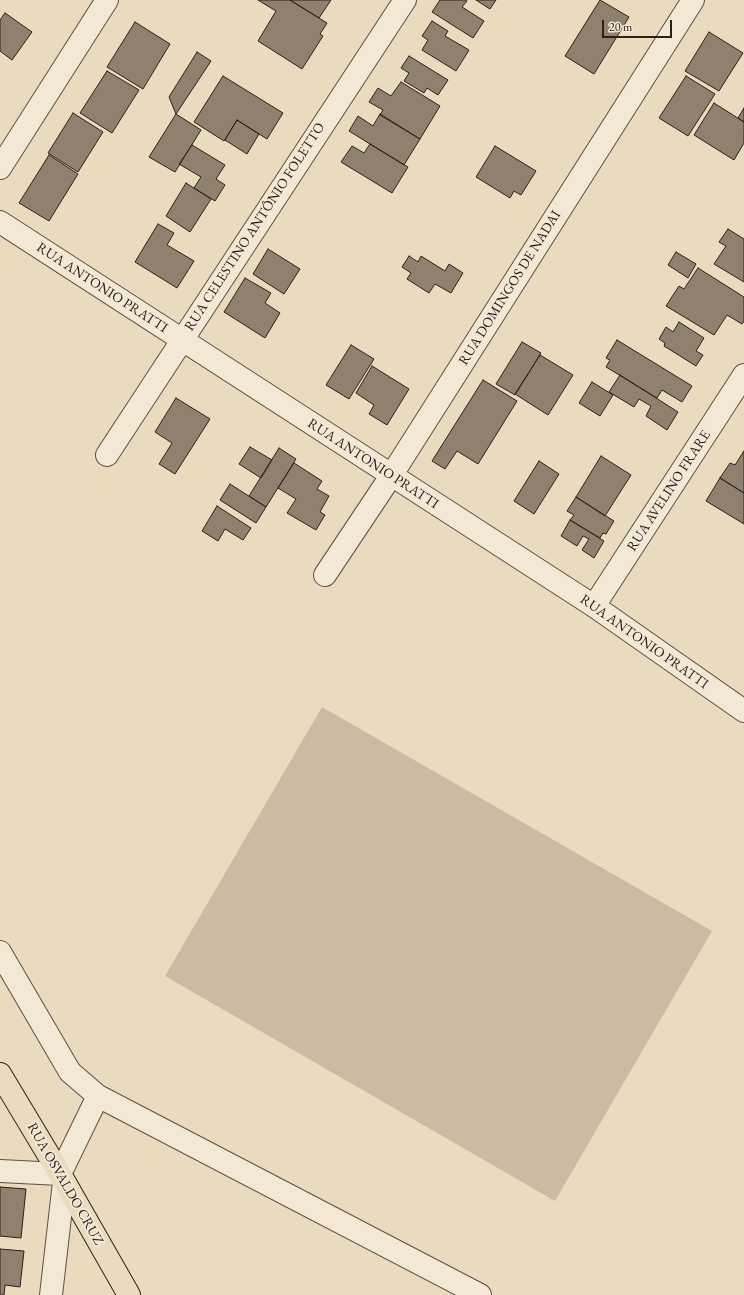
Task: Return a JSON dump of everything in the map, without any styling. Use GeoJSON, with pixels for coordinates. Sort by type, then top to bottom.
{"type":"FeatureCollection","features":[{"type":"Feature","properties":{"kind":"highway","name":"RUA OSVALDO CRUZ"},"geometry":{"type":"LineString","coordinates":[[0,1074],[129,1295]]}},
{"type":"Feature","properties":{"kind":"street"},"geometry":{"type":"LineString","coordinates":[[0,168],[108,0]]}},
{"type":"Feature","properties":{"kind":"street","name":"RUA CELESTINO ANTÔNIO FOLETTO"},"geometry":{"type":"LineString","coordinates":[[107,455],[405,0]]}},
{"type":"Feature","properties":{"kind":"street","name":"RUA DOMINGOS DE NADAI"},"geometry":{"type":"LineString","coordinates":[[325,575],[391,476],[693,0]]}},
{"type":"Feature","properties":{"kind":"street","name":"RUA ANTONIO PRATTI"},"geometry":{"type":"LineString","coordinates":[[0,222],[594,606],[744,711]]}},
{"type":"Feature","properties":{"kind":"street","name":"RUA AVELINO FRARE"},"geometry":{"type":"LineString","coordinates":[[594,606],[744,375]]}},
{"type":"Feature","properties":{"kind":"street"},"geometry":{"type":"LineString","coordinates":[[0,952],[70,1072],[98,1096],[480,1295]]}},
{"type":"Feature","properties":{"kind":"street"},"geometry":{"type":"LineString","coordinates":[[51,1295],[62,1178],[98,1096]]}},
{"type":"Feature","properties":{"kind":"street"},"geometry":{"type":"LineString","coordinates":[[0,1171],[62,1178]]}},
{"type":"Feature","properties":{"kind":"shaded area"},"geometry":{"type":"Polygon","coordinates":[[[322,707],[712,931],[555,1201],[165,976],[322,707]]]}},
{"type":"Feature","properties":{"kind":"building"},"geometry":{"type":"Polygon","coordinates":[[[258,0],[290,0],[327,23],[320,34],[323,36],[302,69],[258,41],[276,11],[258,0]]]}},
{"type":"Feature","properties":{"kind":"building"},"geometry":{"type":"Polygon","coordinates":[[[290,0],[331,0],[319,18],[290,0]]]}},
{"type":"Feature","properties":{"kind":"building"},"geometry":{"type":"Polygon","coordinates":[[[440,0],[467,1],[462,7],[484,21],[473,38],[432,12],[440,0]]]}},
{"type":"Feature","properties":{"kind":"building"},"geometry":{"type":"Polygon","coordinates":[[[476,0],[496,0],[490,9],[476,0]]]}},
{"type":"Feature","properties":{"kind":"building"},"geometry":{"type":"Polygon","coordinates":[[[600,0],[629,17],[594,74],[565,56],[600,0]]]}},
{"type":"Feature","properties":{"kind":"building"},"geometry":{"type":"Polygon","coordinates":[[[5,13],[32,32],[12,60],[0,51],[0,20],[5,13]]]}},
{"type":"Feature","properties":{"kind":"building"},"geometry":{"type":"Polygon","coordinates":[[[432,21],[448,31],[445,36],[469,50],[456,71],[422,50],[428,40],[422,36],[432,21]]]}},
{"type":"Feature","properties":{"kind":"building"},"geometry":{"type":"Polygon","coordinates":[[[135,22],[170,44],[143,89],[107,67],[135,22]]]}},
{"type":"Feature","properties":{"kind":"building"},"geometry":{"type":"Polygon","coordinates":[[[709,32],[743,53],[719,91],[685,71],[709,32]]]}},
{"type":"Feature","properties":{"kind":"building"},"geometry":{"type":"Polygon","coordinates":[[[197,52],[211,61],[176,114],[169,97],[197,52]]]}},
{"type":"Feature","properties":{"kind":"building"},"geometry":{"type":"Polygon","coordinates":[[[409,56],[448,80],[438,95],[427,88],[424,93],[404,81],[409,73],[401,68],[409,56]]]}},
{"type":"Feature","properties":{"kind":"building"},"geometry":{"type":"Polygon","coordinates":[[[107,71],[139,90],[112,133],[80,113],[107,71]]]}},
{"type":"Feature","properties":{"kind":"building"},"geometry":{"type":"Polygon","coordinates":[[[223,76],[283,113],[267,139],[237,120],[224,141],[194,122],[223,76]]]}},
{"type":"Feature","properties":{"kind":"building"},"geometry":{"type":"Polygon","coordinates":[[[686,76],[715,94],[688,136],[659,118],[686,76]]]}},
{"type":"Feature","properties":{"kind":"building"},"geometry":{"type":"Polygon","coordinates":[[[401,82],[440,106],[420,139],[380,115],[383,110],[369,102],[378,88],[391,96],[401,82]]]}},
{"type":"Feature","properties":{"kind":"building"},"geometry":{"type":"Polygon","coordinates":[[[714,103],[744,122],[744,143],[734,160],[694,135],[714,103]]]}},
{"type":"Feature","properties":{"kind":"building"},"geometry":{"type":"Polygon","coordinates":[[[744,108],[744,122],[738,118],[744,108]]]}},
{"type":"Feature","properties":{"kind":"building"},"geometry":{"type":"Polygon","coordinates":[[[73,113],[103,132],[78,172],[48,153],[73,113]]]}},
{"type":"Feature","properties":{"kind":"building"},"geometry":{"type":"Polygon","coordinates":[[[176,114],[201,130],[175,172],[149,157],[176,114]]]}},
{"type":"Feature","properties":{"kind":"building"},"geometry":{"type":"Polygon","coordinates":[[[380,114],[420,139],[404,165],[349,131],[358,116],[373,126],[380,114]]]}},
{"type":"Feature","properties":{"kind":"building"},"geometry":{"type":"Polygon","coordinates":[[[237,120],[259,134],[247,154],[225,140],[237,120]]]}},
{"type":"Feature","properties":{"kind":"building"},"geometry":{"type":"Polygon","coordinates":[[[370,144],[408,167],[392,193],[341,162],[352,146],[364,153],[370,144]]]}},
{"type":"Feature","properties":{"kind":"building"},"geometry":{"type":"Polygon","coordinates":[[[192,145],[225,165],[216,179],[225,185],[215,201],[194,188],[201,177],[179,164],[192,145]]]}},
{"type":"Feature","properties":{"kind":"building"},"geometry":{"type":"Polygon","coordinates":[[[495,146],[536,171],[521,195],[514,191],[510,198],[476,177],[495,146]]]}},
{"type":"Feature","properties":{"kind":"building"},"geometry":{"type":"Polygon","coordinates":[[[49,155],[78,174],[49,221],[19,203],[49,155]]]}},
{"type":"Feature","properties":{"kind":"building"},"geometry":{"type":"Polygon","coordinates":[[[186,183],[211,199],[190,232],[166,216],[186,183]]]}},
{"type":"Feature","properties":{"kind":"building"},"geometry":{"type":"Polygon","coordinates":[[[158,224],[174,233],[167,245],[194,261],[177,288],[135,262],[158,224]]]}},
{"type":"Feature","properties":{"kind":"building"},"geometry":{"type":"Polygon","coordinates":[[[728,229],[744,239],[744,282],[714,264],[726,246],[719,242],[728,229]]]}},
{"type":"Feature","properties":{"kind":"building"},"geometry":{"type":"Polygon","coordinates":[[[268,249],[300,269],[284,294],[253,274],[268,249]]]}},
{"type":"Feature","properties":{"kind":"building"},"geometry":{"type":"Polygon","coordinates":[[[676,252],[696,264],[688,278],[668,265],[676,252]]]}},
{"type":"Feature","properties":{"kind":"building"},"geometry":{"type":"Polygon","coordinates":[[[409,256],[418,262],[421,256],[445,271],[449,264],[463,273],[451,293],[435,284],[429,293],[407,279],[411,273],[402,267],[409,256]]]}},
{"type":"Feature","properties":{"kind":"building"},"geometry":{"type":"Polygon","coordinates":[[[698,268],[744,297],[744,321],[742,324],[727,315],[714,335],[666,306],[679,286],[684,289],[698,268]]]}},
{"type":"Feature","properties":{"kind":"building"},"geometry":{"type":"Polygon","coordinates":[[[245,278],[271,293],[265,303],[280,313],[265,338],[224,312],[245,278]]]}},
{"type":"Feature","properties":{"kind":"building"},"geometry":{"type":"Polygon","coordinates":[[[679,322],[704,338],[696,351],[703,355],[696,366],[664,346],[665,343],[659,339],[666,327],[673,332],[679,322]]]}},
{"type":"Feature","properties":{"kind":"building"},"geometry":{"type":"Polygon","coordinates":[[[617,340],[692,386],[682,402],[662,390],[657,398],[606,367],[610,360],[606,358],[617,340]]]}},
{"type":"Feature","properties":{"kind":"building"},"geometry":{"type":"Polygon","coordinates":[[[522,342],[541,353],[515,395],[496,384],[522,342]]]}},
{"type":"Feature","properties":{"kind":"building"},"geometry":{"type":"Polygon","coordinates":[[[351,345],[374,359],[349,399],[326,385],[351,345]]]}},
{"type":"Feature","properties":{"kind":"building"},"geometry":{"type":"Polygon","coordinates":[[[540,355],[573,375],[548,415],[515,394],[540,355]]]}},
{"type":"Feature","properties":{"kind":"building"},"geometry":{"type":"Polygon","coordinates":[[[372,366],[409,389],[387,425],[369,414],[374,405],[356,393],[372,366]]]}},
{"type":"Feature","properties":{"kind":"building"},"geometry":{"type":"Polygon","coordinates":[[[620,375],[678,412],[667,430],[646,416],[651,406],[639,399],[634,407],[609,392],[620,375]]]}},
{"type":"Feature","properties":{"kind":"building"},"geometry":{"type":"Polygon","coordinates":[[[483,380],[517,401],[478,464],[457,451],[445,469],[432,461],[483,380]]]}},
{"type":"Feature","properties":{"kind":"building"},"geometry":{"type":"Polygon","coordinates":[[[592,382],[613,395],[600,416],[579,403],[592,382]]]}},
{"type":"Feature","properties":{"kind":"building"},"geometry":{"type":"Polygon","coordinates":[[[176,398],[210,419],[175,474],[159,464],[172,443],[155,432],[176,398]]]}},
{"type":"Feature","properties":{"kind":"building"},"geometry":{"type":"Polygon","coordinates":[[[250,447],[272,460],[261,478],[239,464],[250,447]]]}},
{"type":"Feature","properties":{"kind":"building"},"geometry":{"type":"Polygon","coordinates":[[[279,448],[296,459],[266,507],[249,496],[279,448]]]}},
{"type":"Feature","properties":{"kind":"building"},"geometry":{"type":"Polygon","coordinates":[[[744,451],[744,493],[720,478],[730,463],[735,465],[744,451]]]}},
{"type":"Feature","properties":{"kind":"building"},"geometry":{"type":"Polygon","coordinates":[[[601,456],[631,475],[605,516],[576,497],[601,456]]]}},
{"type":"Feature","properties":{"kind":"building"},"geometry":{"type":"Polygon","coordinates":[[[539,461],[559,474],[534,514],[514,501],[539,461]]]}},
{"type":"Feature","properties":{"kind":"building"},"geometry":{"type":"Polygon","coordinates":[[[294,463],[322,481],[317,489],[329,496],[320,512],[325,515],[316,530],[287,513],[296,499],[278,488],[294,463]]]}},
{"type":"Feature","properties":{"kind":"building"},"geometry":{"type":"Polygon","coordinates":[[[720,478],[744,493],[744,524],[706,501],[720,478]]]}},
{"type":"Feature","properties":{"kind":"building"},"geometry":{"type":"Polygon","coordinates":[[[230,484],[266,507],[256,523],[220,500],[230,484]]]}},
{"type":"Feature","properties":{"kind":"building"},"geometry":{"type":"Polygon","coordinates":[[[576,497],[614,521],[606,534],[603,533],[600,538],[570,520],[574,515],[567,511],[576,497]]]}},
{"type":"Feature","properties":{"kind":"building"},"geometry":{"type":"Polygon","coordinates":[[[217,506],[251,528],[243,540],[225,529],[218,541],[202,531],[217,506]]]}},
{"type":"Feature","properties":{"kind":"building"},"geometry":{"type":"Polygon","coordinates":[[[570,520],[604,541],[594,558],[582,550],[589,539],[583,536],[577,546],[561,536],[570,520]]]}},
{"type":"Feature","properties":{"kind":"building"},"geometry":{"type":"Polygon","coordinates":[[[0,1187],[26,1189],[21,1238],[0,1236],[0,1187]]]}},
{"type":"Feature","properties":{"kind":"building"},"geometry":{"type":"Polygon","coordinates":[[[0,1249],[24,1251],[20,1287],[5,1285],[4,1295],[0,1295],[0,1249]]]}}]}
